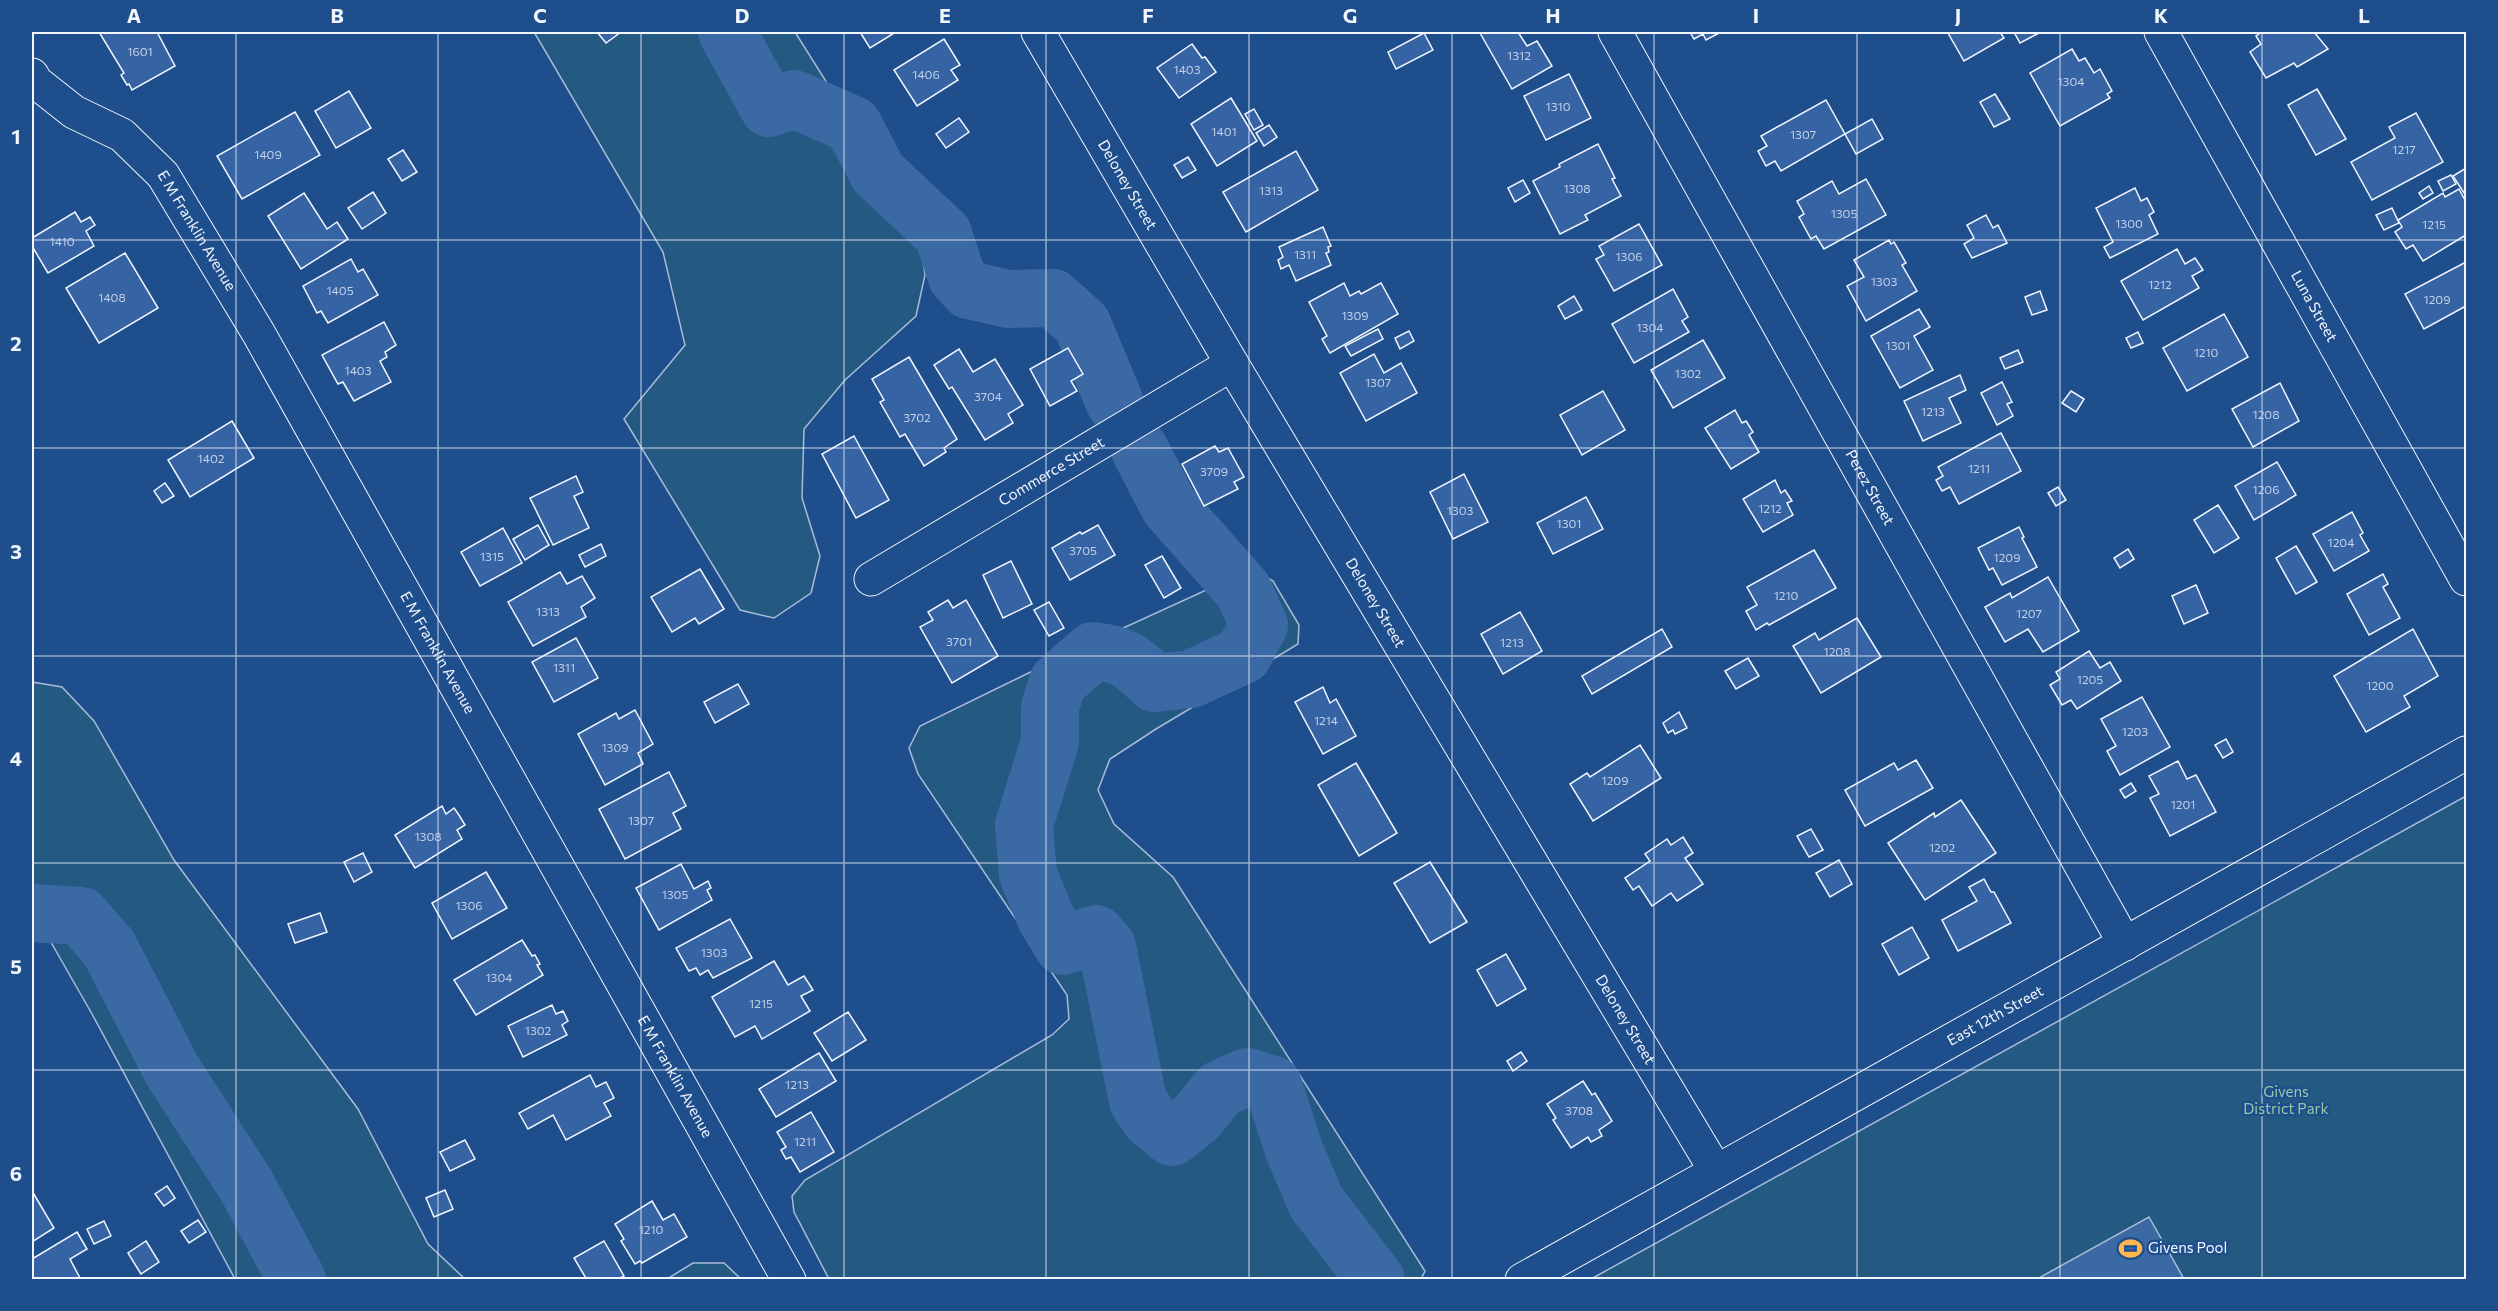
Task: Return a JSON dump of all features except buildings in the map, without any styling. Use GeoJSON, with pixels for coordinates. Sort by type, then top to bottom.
{"type":"FeatureCollection","features":[{"type":"Feature","properties":{"kind":"street","name":"Deloney Street"},"geometry":{"type":"LineString","coordinates":[[1038,32],[1232,364],[1716,1171]]}},
{"type":"Feature","properties":{"kind":"street","name":"Perez Street"},"geometry":{"type":"LineString","coordinates":[[1615,32],[2125,944]]}},
{"type":"Feature","properties":{"kind":"street","name":"Luna Street"},"geometry":{"type":"LineString","coordinates":[[2161,32],[2466,579]]}},
{"type":"Feature","properties":{"kind":"street","name":"E M Franklin Avenue"},"geometry":{"type":"LineString","coordinates":[[32,75],[36,82],[74,112],[122,135],[163,175],[175,193],[259,334],[789,1280]]}},
{"type":"Feature","properties":{"kind":"street","name":"Commerce Street"},"geometry":{"type":"LineString","coordinates":[[871,579],[1232,364]]}},
{"type":"Feature","properties":{"kind":"street","name":"East 12th Street"},"geometry":{"type":"LineString","coordinates":[[1522,1280],[2466,753]]}},
{"type":"Feature","properties":{"kind":"green space"},"geometry":{"type":"Polygon","coordinates":[[[534,32],[795,32],[918,228],[925,275],[916,316],[845,380],[804,429],[802,498],[820,556],[811,593],[774,618],[740,610],[624,419],[685,345],[663,252],[534,32]]]}},
{"type":"Feature","properties":{"kind":"green space"},"geometry":{"type":"Polygon","coordinates":[[[1252,569],[1273,581],[1299,625],[1298,644],[1110,759],[1098,790],[1114,824],[1173,877],[1425,1271],[1421,1279],[829,1279],[794,1212],[792,1196],[805,1180],[1052,1035],[1069,1019],[1067,995],[918,774],[909,748],[920,726],[1084,646],[1252,569]]]}},
{"type":"Feature","properties":{"kind":"green space"},"geometry":{"type":"Polygon","coordinates":[[[32,682],[62,687],[94,721],[174,860],[358,1109],[428,1244],[465,1279],[235,1279],[92,1014],[32,909],[32,682]]]}},
{"type":"Feature","properties":{"kind":"green space","name":"Givens District Park"},"geometry":{"type":"Polygon","coordinates":[[[2466,796],[2466,1279],[1591,1279],[2466,796]]]}},
{"type":"Feature","properties":{"kind":"green space"},"geometry":{"type":"Polygon","coordinates":[[[693,1263],[724,1263],[741,1279],[667,1279],[693,1263]]]}},
{"type":"Feature","properties":{"kind":"shaded area","name":"Givens Pool"},"geometry":{"type":"Polygon","coordinates":[[[2149,1217],[2184,1279],[2037,1279],[2149,1217]]]}},
{"type":"Feature","properties":{"kind":"waterway"},"geometry":{"type":"LineString","coordinates":[[727,32],[769,108],[794,99],[853,125],[878,173],[943,234],[957,277],[969,290],[1008,299],[1053,298],[1082,324],[1115,403]]}},
{"type":"Feature","properties":{"kind":"waterway"},"geometry":{"type":"LineString","coordinates":[[1140,450],[1169,506],[1243,590],[1259,625],[1243,655],[1191,679],[1155,683],[1127,660],[1113,654],[1093,651],[1058,682],[1050,707],[1050,742],[1024,825],[1028,874],[1046,918],[1063,946],[1096,934],[1107,947],[1138,1101],[1150,1119],[1172,1137],[1196,1118],[1220,1089],[1247,1077],[1273,1085],[1294,1150],[1316,1202],[1376,1280]]}},
{"type":"Feature","properties":{"kind":"waterway"},"geometry":{"type":"LineString","coordinates":[[32,913],[81,916],[109,948],[172,1070],[246,1185],[297,1280]]}},
{"type":"Feature","properties":{"kind":"place","name":"Givens Pool"},"geometry":{"type":"Point","coordinates":[2130,1248]}}]}
